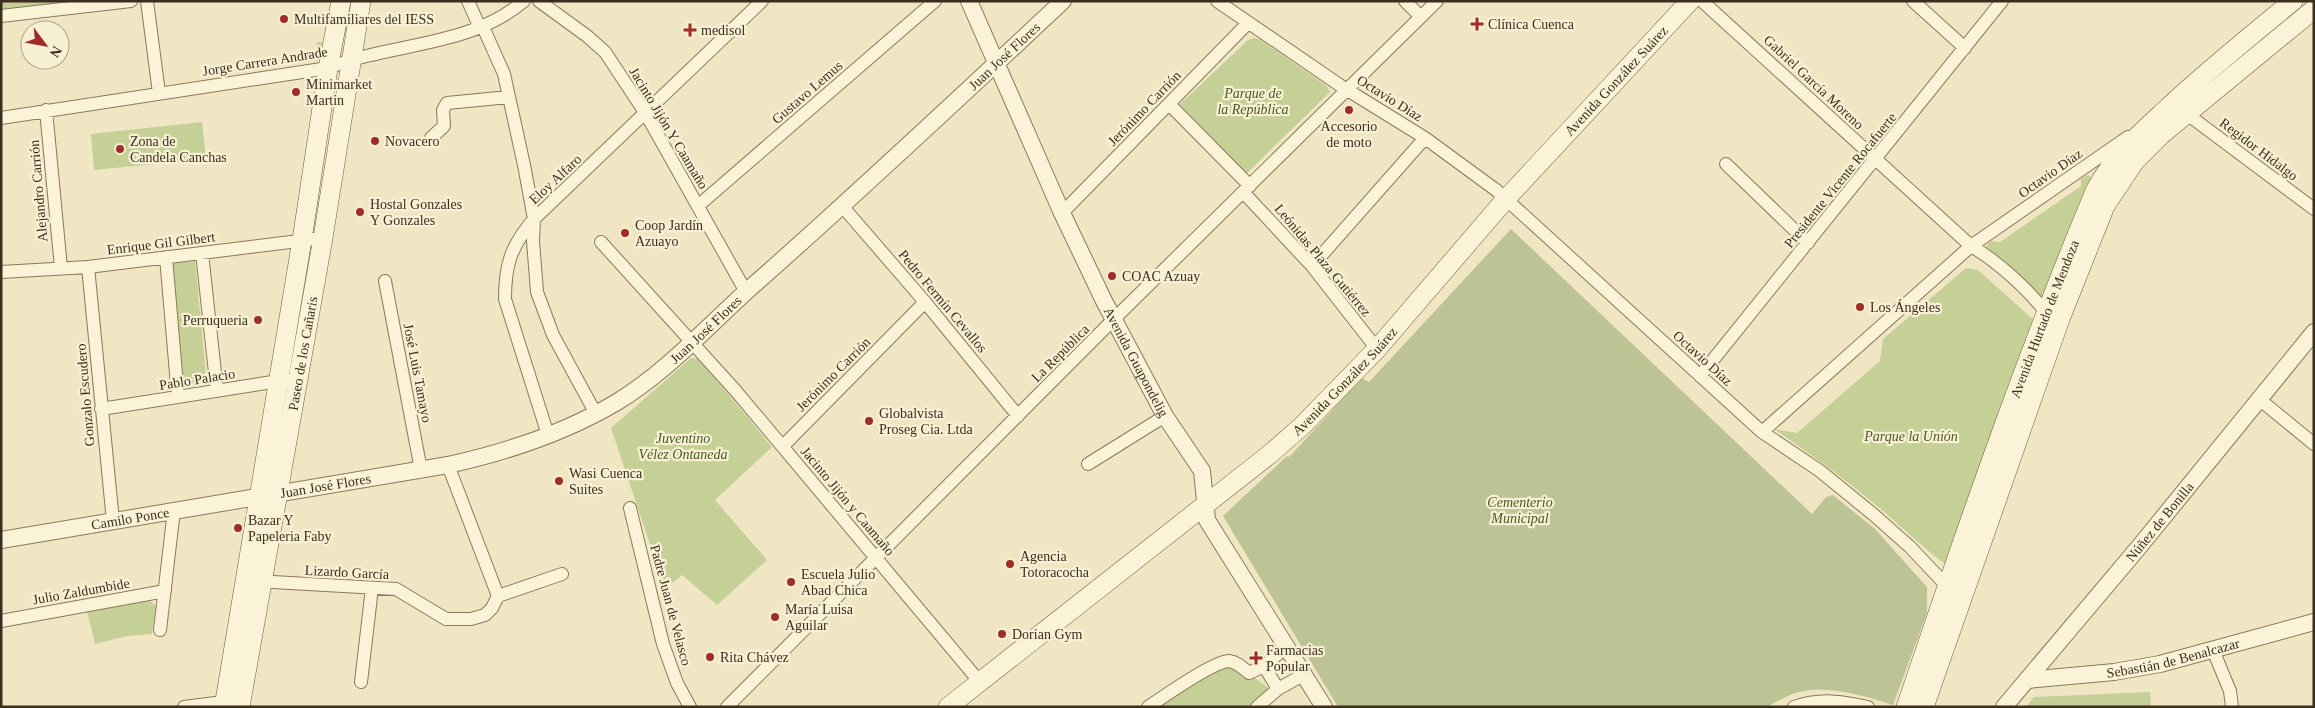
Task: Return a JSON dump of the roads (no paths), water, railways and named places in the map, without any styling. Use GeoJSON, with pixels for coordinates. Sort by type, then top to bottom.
{"type":"FeatureCollection","features":[{"type":"Feature","properties":{"kind":"main road","name":"Paseo de los Cañaris"},"geometry":{"type":"LineString","coordinates":[[288,380],[302,240],[328,68],[341,1]]}},
{"type":"Feature","properties":{"kind":"main road","name":"Paseo de los Cañaris"},"geometry":{"type":"LineString","coordinates":[[233,704],[288,380],[323,238],[361,1]]}},
{"type":"Feature","properties":{"kind":"main road","name":"Avenida González Suárez"},"geometry":{"type":"LineString","coordinates":[[948,707],[1270,454],[1302,426],[1377,349],[1505,200],[1690,1]]}},
{"type":"Feature","properties":{"kind":"main road","name":"Avenida Hurtado de Mendoza"},"geometry":{"type":"LineString","coordinates":[[1924,707],[2053,316],[2100,182],[2123,149],[2159,115],[2190,86],[2292,1]]}},
{"type":"Feature","properties":{"kind":"main road","name":"Avenida Hurtado de Mendoza"},"geometry":{"type":"LineString","coordinates":[[1906,707],[1947,586],[2053,316],[2119,183],[2135,161],[2161,135],[2308,7]]}},
{"type":"Feature","properties":{"kind":"street"},"geometry":{"type":"LineString","coordinates":[[1,16],[132,1]]}},
{"type":"Feature","properties":{"kind":"street"},"geometry":{"type":"LineString","coordinates":[[147,1],[159,93]]}},
{"type":"Feature","properties":{"kind":"street"},"geometry":{"type":"LineString","coordinates":[[468,1],[504,74],[534,220],[534,269],[537,292],[543,313],[596,414]]}},
{"type":"Feature","properties":{"kind":"street","name":"Jorge Carrera Andrade"},"geometry":{"type":"LineString","coordinates":[[1,118],[328,68],[351,59],[443,40],[482,28],[504,16],[524,1]]}},
{"type":"Feature","properties":{"kind":"street","name":"Jacinto Jijón Y Caamaño"},"geometry":{"type":"LineString","coordinates":[[539,1],[587,36],[605,52],[646,114],[746,292]]}},
{"type":"Feature","properties":{"kind":"street","name":"Gustavo Lemus"},"geometry":{"type":"LineString","coordinates":[[699,206],[936,1]]}},
{"type":"Feature","properties":{"kind":"street","name":"Avenida Guapondelig"},"geometry":{"type":"LineString","coordinates":[[969,1],[1062,213],[1113,320],[1165,416],[1202,472],[1207,520],[1324,707]]}},
{"type":"Feature","properties":{"kind":"street","name":"Juan José Flores"},"geometry":{"type":"LineString","coordinates":[[268,495],[421,470],[495,454],[548,435],[596,414],[619,401],[692,342],[843,206],[1063,1]]}},
{"type":"Feature","properties":{"kind":"street","name":"Octavio Díaz"},"geometry":{"type":"LineString","coordinates":[[1217,1],[1348,90],[1425,138],[1496,190],[1762,432],[1971,246],[2159,115]]}},
{"type":"Feature","properties":{"kind":"street"},"geometry":{"type":"LineString","coordinates":[[1405,1],[1421,17]]}},
{"type":"Feature","properties":{"kind":"street","name":"La República"},"geometry":{"type":"LineString","coordinates":[[727,707],[1113,320],[1437,1]]}},
{"type":"Feature","properties":{"kind":"street","name":"Gabriel García Moreno"},"geometry":{"type":"LineString","coordinates":[[1702,1],[1971,246],[1978,258],[2035,311],[2053,316]]}},
{"type":"Feature","properties":{"kind":"street"},"geometry":{"type":"LineString","coordinates":[[1913,1],[1965,48]]}},
{"type":"Feature","properties":{"kind":"street","name":"Presidente Vicente Rocafuerte"},"geometry":{"type":"LineString","coordinates":[[1700,376],[2002,1]]}},
{"type":"Feature","properties":{"kind":"street","name":"Eloy Alfaro"},"geometry":{"type":"LineString","coordinates":[[548,435],[505,299],[505,277],[510,257],[519,237],[534,220],[646,114],[756,3]]}},
{"type":"Feature","properties":{"kind":"street","name":"Jerónimo Carrión"},"geometry":{"type":"LineString","coordinates":[[1062,213],[1248,23]]}},
{"type":"Feature","properties":{"kind":"street"},"geometry":{"type":"LineString","coordinates":[[431,138],[444,126],[443,110],[447,103],[509,96]]}},
{"type":"Feature","properties":{"kind":"street","name":"Leónidas Plaza Gutiérrez"},"geometry":{"type":"LineString","coordinates":[[1169,104],[1247,189],[1312,266],[1377,349]]}},
{"type":"Feature","properties":{"kind":"street","name":"Alejandro Carrión"},"geometry":{"type":"LineString","coordinates":[[46,110],[60,268]]}},
{"type":"Feature","properties":{"kind":"street","name":"Regidor Hidalgo"},"geometry":{"type":"LineString","coordinates":[[2187,114],[2314,209]]}},
{"type":"Feature","properties":{"kind":"street"},"geometry":{"type":"LineString","coordinates":[[1312,266],[1425,138]]}},
{"type":"Feature","properties":{"kind":"street"},"geometry":{"type":"LineString","coordinates":[[1726,164],[1808,243]]}},
{"type":"Feature","properties":{"kind":"street","name":"Pedro Fermín Cevallos"},"geometry":{"type":"LineString","coordinates":[[843,206],[925,302],[1018,416]]}},
{"type":"Feature","properties":{"kind":"street","name":"Enrique Gil Gilbert"},"geometry":{"type":"LineString","coordinates":[[1,272],[88,267],[323,238]]}},
{"type":"Feature","properties":{"kind":"street","name":"Jacinto Jijón y Caamaño"},"geometry":{"type":"LineString","coordinates":[[601,242],[783,446],[979,681]]}},
{"type":"Feature","properties":{"kind":"street"},"geometry":{"type":"LineString","coordinates":[[202,253],[217,391]]}},
{"type":"Feature","properties":{"kind":"street"},"geometry":{"type":"LineString","coordinates":[[166,257],[178,397]]}},
{"type":"Feature","properties":{"kind":"street","name":"Gonzalo Escudero"},"geometry":{"type":"LineString","coordinates":[[88,267],[112,521]]}},
{"type":"Feature","properties":{"kind":"street","name":"José Luis Tamayo"},"geometry":{"type":"LineString","coordinates":[[384,281],[421,470]]}},
{"type":"Feature","properties":{"kind":"street","name":"Jerónimo Carrión"},"geometry":{"type":"LineString","coordinates":[[783,446],[925,302]]}},
{"type":"Feature","properties":{"kind":"street","name":"Núñez de Bonilla"},"geometry":{"type":"LineString","coordinates":[[2004,707],[2314,332]]}},
{"type":"Feature","properties":{"kind":"street","name":"Pablo Palacio"},"geometry":{"type":"LineString","coordinates":[[101,409],[288,380]]}},
{"type":"Feature","properties":{"kind":"street"},"geometry":{"type":"LineString","coordinates":[[2259,399],[2314,444]]}},
{"type":"Feature","properties":{"kind":"street"},"geometry":{"type":"LineString","coordinates":[[1088,464],[1165,416]]}},
{"type":"Feature","properties":{"kind":"street"},"geometry":{"type":"LineString","coordinates":[[1762,432],[1820,471],[1874,515],[1910,547],[1947,586]]}},
{"type":"Feature","properties":{"kind":"street"},"geometry":{"type":"LineString","coordinates":[[448,465],[498,596],[562,574]]}},
{"type":"Feature","properties":{"kind":"street","name":"Camilo Ponce"},"geometry":{"type":"LineString","coordinates":[[1,540],[268,495]]}},
{"type":"Feature","properties":{"kind":"street","name":"Padre Juan de Velasco"},"geometry":{"type":"LineString","coordinates":[[630,508],[663,644],[677,683],[690,707]]}},
{"type":"Feature","properties":{"kind":"street"},"geometry":{"type":"LineString","coordinates":[[160,630],[166,592],[174,510]]}},
{"type":"Feature","properties":{"kind":"street","name":"Lizardo García"},"geometry":{"type":"LineString","coordinates":[[253,581],[396,590],[446,619],[471,619],[486,615],[498,596]]}},
{"type":"Feature","properties":{"kind":"street"},"geometry":{"type":"LineString","coordinates":[[361,682],[372,588]]}},
{"type":"Feature","properties":{"kind":"street","name":"Julio Zaldumbide"},"geometry":{"type":"LineString","coordinates":[[1,621],[166,592]]}},
{"type":"Feature","properties":{"kind":"street","name":"Sebastián de Benalcazar"},"geometry":{"type":"LineString","coordinates":[[2027,680],[2137,669],[2184,659],[2314,622]]}},
{"type":"Feature","properties":{"kind":"street"},"geometry":{"type":"LineString","coordinates":[[1148,707],[1214,666],[1229,661],[1239,664],[1249,673],[1264,666],[1286,647]]}},
{"type":"Feature","properties":{"kind":"street"},"geometry":{"type":"LineString","coordinates":[[2213,650],[2230,691],[2232,707]]}},
{"type":"Feature","properties":{"kind":"street"},"geometry":{"type":"LineString","coordinates":[[1264,666],[1278,689]]}},
{"type":"Feature","properties":{"kind":"street"},"geometry":{"type":"LineString","coordinates":[[1257,707],[1278,689],[1303,674]]}},
{"type":"Feature","properties":{"kind":"street"},"geometry":{"type":"LineString","coordinates":[[1794,707],[1816,700],[1834,700],[1868,707]]}},
{"type":"Feature","properties":{"kind":"street"},"geometry":{"type":"LineString","coordinates":[[184,707],[233,704]]}},
{"type":"Feature","properties":{"kind":"place","name":"Multifamiliares del IESS"},"geometry":{"type":"Point","coordinates":[284,19]}},
{"type":"Feature","properties":{"kind":"place","name":"Clínica Cuenca"},"geometry":{"type":"Point","coordinates":[1477,24]}},
{"type":"Feature","properties":{"kind":"place","name":"medisol"},"geometry":{"type":"Point","coordinates":[690,30]}},
{"type":"Feature","properties":{"kind":"place","name":"Minimarket Martin"},"geometry":{"type":"Point","coordinates":[296,92]}},
{"type":"Feature","properties":{"kind":"place","name":"Accesorio de moto"},"geometry":{"type":"Point","coordinates":[1349,110]}},
{"type":"Feature","properties":{"kind":"place","name":"Novacero"},"geometry":{"type":"Point","coordinates":[375,141]}},
{"type":"Feature","properties":{"kind":"place","name":"Zona de Candela Canchas"},"geometry":{"type":"Point","coordinates":[120,149]}},
{"type":"Feature","properties":{"kind":"place","name":"Hostal Gonzales Y Gonzales"},"geometry":{"type":"Point","coordinates":[360,212]}},
{"type":"Feature","properties":{"kind":"place","name":"Coop Jardín Azuayo"},"geometry":{"type":"Point","coordinates":[625,233]}},
{"type":"Feature","properties":{"kind":"place","name":"COAC Azuay"},"geometry":{"type":"Point","coordinates":[1112,276]}},
{"type":"Feature","properties":{"kind":"place","name":"Los Ángeles"},"geometry":{"type":"Point","coordinates":[1860,307]}},
{"type":"Feature","properties":{"kind":"place","name":"Perruqueria"},"geometry":{"type":"Point","coordinates":[258,320]}},
{"type":"Feature","properties":{"kind":"place","name":"Globalvista Proseg Cia. Ltda"},"geometry":{"type":"Point","coordinates":[869,421]}},
{"type":"Feature","properties":{"kind":"place","name":"Wasi Cuenca Suites"},"geometry":{"type":"Point","coordinates":[559,481]}},
{"type":"Feature","properties":{"kind":"place","name":"Bazar Y Papeleria Faby"},"geometry":{"type":"Point","coordinates":[238,528]}},
{"type":"Feature","properties":{"kind":"place","name":"Agencia Totoracocha"},"geometry":{"type":"Point","coordinates":[1010,564]}},
{"type":"Feature","properties":{"kind":"place","name":"Escuela Julio Abad Chica"},"geometry":{"type":"Point","coordinates":[791,582]}},
{"type":"Feature","properties":{"kind":"place","name":"María Luisa Aguilar"},"geometry":{"type":"Point","coordinates":[775,617]}},
{"type":"Feature","properties":{"kind":"place","name":"Dorian Gym"},"geometry":{"type":"Point","coordinates":[1002,634]}},
{"type":"Feature","properties":{"kind":"place","name":"Rita Chávez"},"geometry":{"type":"Point","coordinates":[710,657]}},
{"type":"Feature","properties":{"kind":"place","name":"Farmacias Popular"},"geometry":{"type":"Point","coordinates":[1256,658]}},
{"type":"Feature","properties":{"kind":"park label","name":"Parque de la República"},"geometry":{"type":"Point","coordinates":[1253,102]}},
{"type":"Feature","properties":{"kind":"park label","name":"Parque la Unión"},"geometry":{"type":"Point","coordinates":[1911,436]}},
{"type":"Feature","properties":{"kind":"park label","name":"Juventino Vélez Ontaneda"},"geometry":{"type":"Point","coordinates":[683,446]}},
{"type":"Feature","properties":{"kind":"park label","name":"Cementerio Municipal"},"geometry":{"type":"Point","coordinates":[1520,510]}}]}
